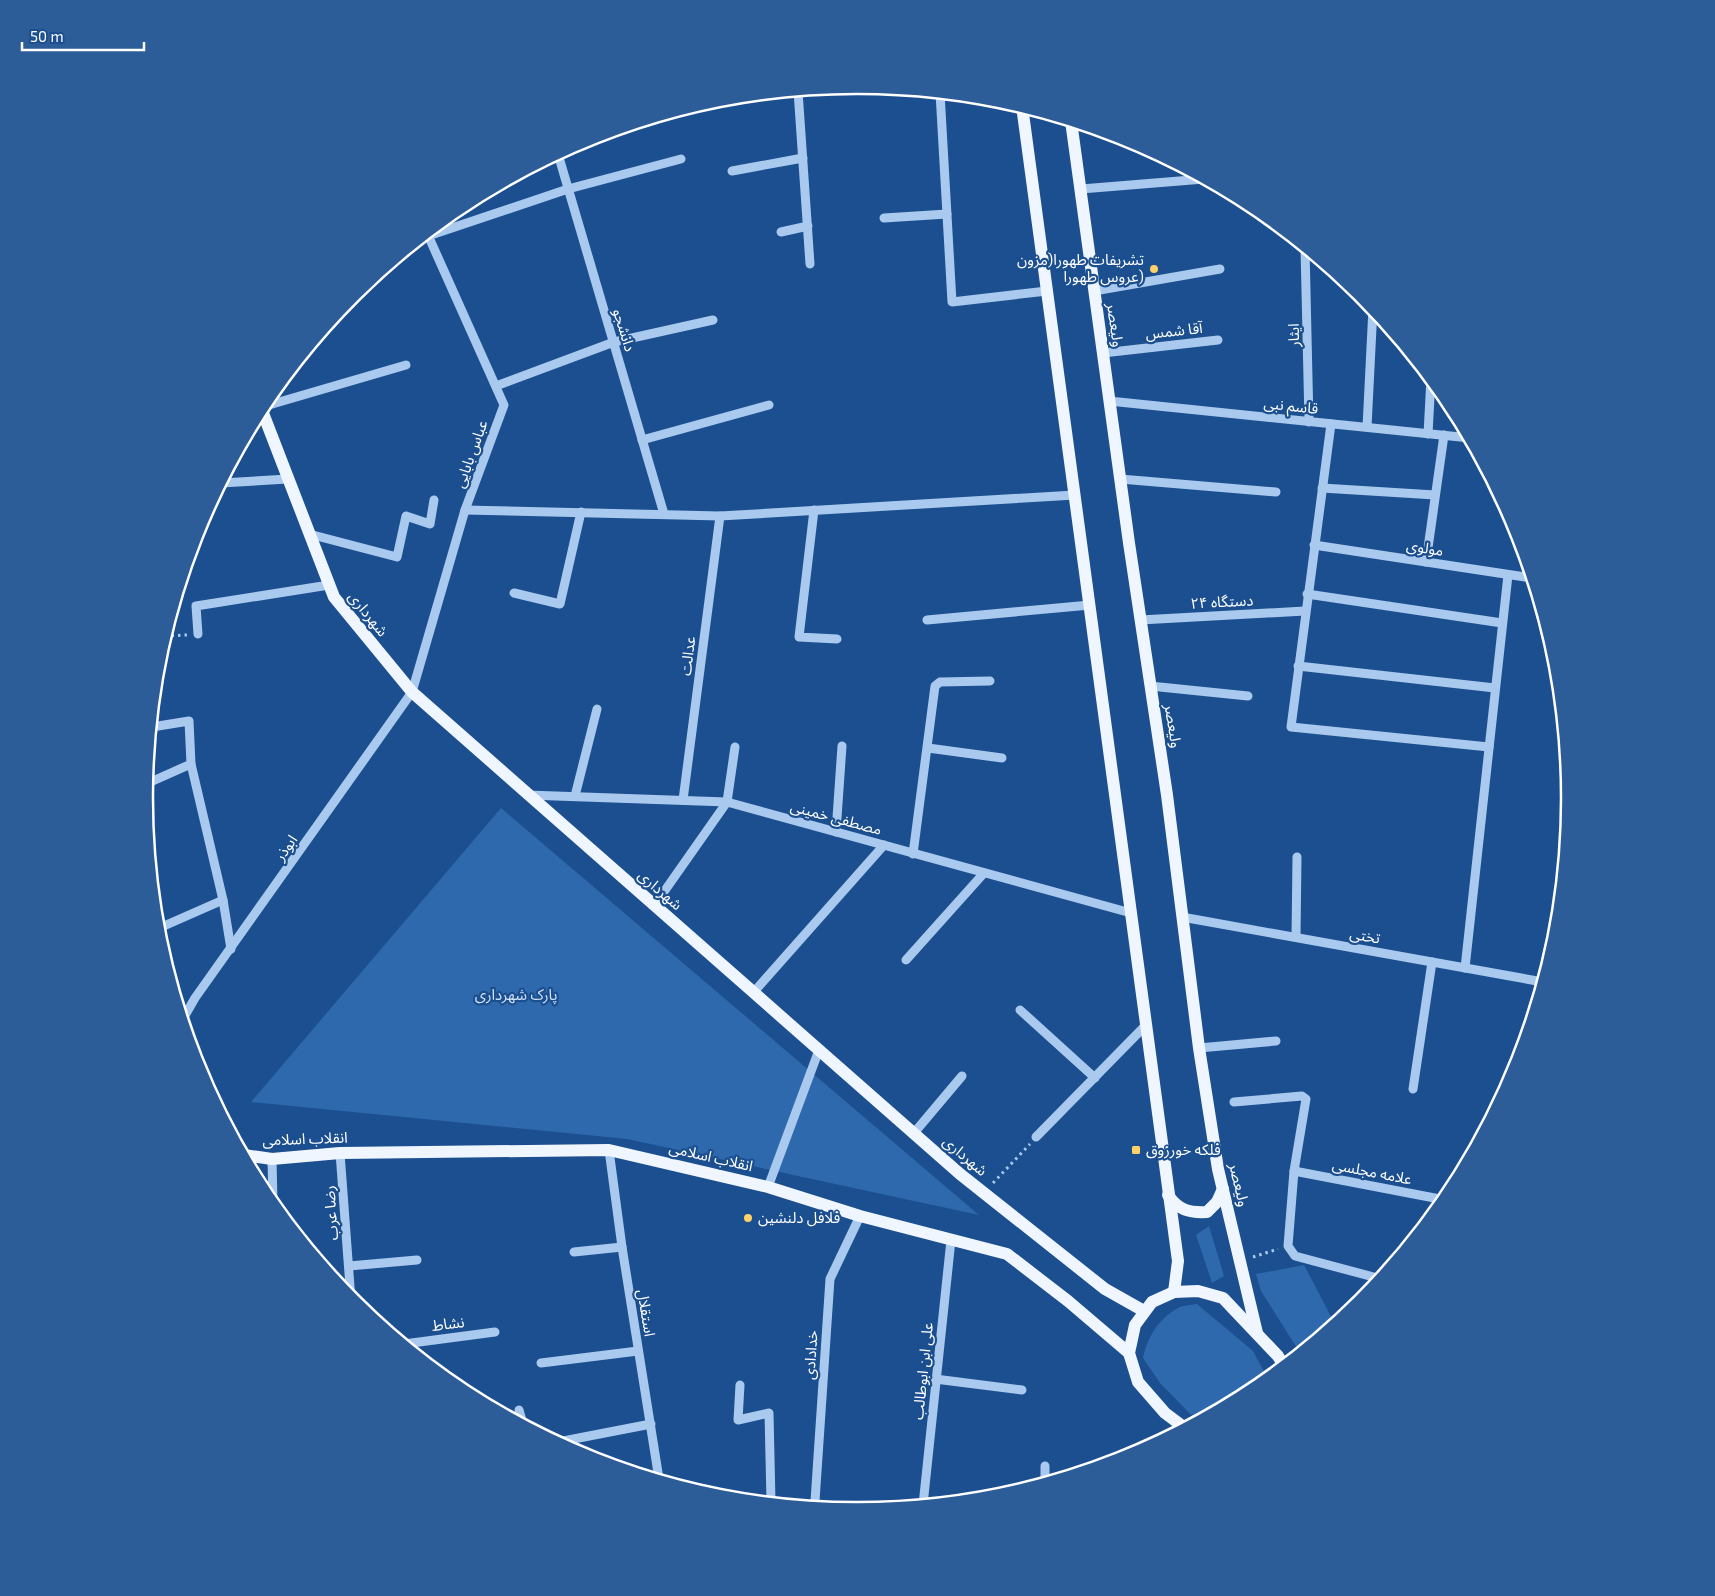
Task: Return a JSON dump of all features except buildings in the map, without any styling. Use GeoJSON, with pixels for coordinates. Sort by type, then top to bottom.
{"type":"FeatureCollection","features":[{"type":"Feature","properties":{"kind":"main road"},"geometry":{"type":"LineString","coordinates":[[1023,114],[1178,1261],[1174,1292]]}},
{"type":"Feature","properties":{"kind":"main road","name":"ولیعصر"},"geometry":{"type":"LineString","coordinates":[[1072,127],[1140,620],[1167,795],[1199,1048],[1223,1189],[1257,1333]]}},
{"type":"Feature","properties":{"kind":"main road","name":"شهرداری"},"geometry":{"type":"LineString","coordinates":[[266,417],[334,597],[412,692],[527,795],[984,1193],[1105,1289],[1144,1311]]}},
{"type":"Feature","properties":{"kind":"main road","name":"انقلاب اسلامی"},"geometry":{"type":"LineString","coordinates":[[252,1156],[272,1160],[340,1153],[610,1150],[768,1187],[860,1216],[1007,1254],[1068,1301],[1129,1353]]}},
{"type":"Feature","properties":{"kind":"main road"},"geometry":{"type":"LineString","coordinates":[[1168,1195],[1176,1207],[1192,1213],[1208,1212],[1217,1202],[1223,1189]]}},
{"type":"Feature","properties":{"kind":"main road"},"geometry":{"type":"LineString","coordinates":[[1180,1424],[1165,1413],[1138,1382],[1129,1353],[1135,1325],[1152,1302],[1174,1292],[1198,1291],[1223,1298],[1281,1361]]}},
{"type":"Feature","properties":{"kind":"street"},"geometry":{"type":"LineString","coordinates":[[798,96],[810,264]]}},
{"type":"Feature","properties":{"kind":"street"},"geometry":{"type":"LineString","coordinates":[[940,99],[952,302],[1047,290]]}},
{"type":"Feature","properties":{"kind":"street"},"geometry":{"type":"LineString","coordinates":[[732,171],[803,158]]}},
{"type":"Feature","properties":{"kind":"street"},"geometry":{"type":"LineString","coordinates":[[440,231],[568,189],[681,159]]}},
{"type":"Feature","properties":{"kind":"street","name":"دانشجو"},"geometry":{"type":"LineString","coordinates":[[560,160],[664,514]]}},
{"type":"Feature","properties":{"kind":"street"},"geometry":{"type":"LineString","coordinates":[[1080,189],[1195,180]]}},
{"type":"Feature","properties":{"kind":"street"},"geometry":{"type":"LineString","coordinates":[[884,218],[947,214]]}},
{"type":"Feature","properties":{"kind":"street"},"geometry":{"type":"LineString","coordinates":[[781,232],[808,226]]}},
{"type":"Feature","properties":{"kind":"street","name":"عباس بابایی"},"geometry":{"type":"LineString","coordinates":[[412,692],[465,510],[504,405],[430,239]]}},
{"type":"Feature","properties":{"kind":"street","name":"ایثار"},"geometry":{"type":"LineString","coordinates":[[1305,255],[1310,422]]}},
{"type":"Feature","properties":{"kind":"street"},"geometry":{"type":"LineString","coordinates":[[1094,291],[1220,269]]}},
{"type":"Feature","properties":{"kind":"street"},"geometry":{"type":"LineString","coordinates":[[1367,428],[1372,319]]}},
{"type":"Feature","properties":{"kind":"street"},"geometry":{"type":"LineString","coordinates":[[496,386],[614,342],[713,320]]}},
{"type":"Feature","properties":{"kind":"street","name":"آقا شمس"},"geometry":{"type":"LineString","coordinates":[[1103,353],[1218,340]]}},
{"type":"Feature","properties":{"kind":"street"},"geometry":{"type":"LineString","coordinates":[[275,403],[406,365]]}},
{"type":"Feature","properties":{"kind":"street"},"geometry":{"type":"LineString","coordinates":[[1428,434],[1430,388]]}},
{"type":"Feature","properties":{"kind":"street","name":"قاسم نبی"},"geometry":{"type":"LineString","coordinates":[[1109,401],[1461,437]]}},
{"type":"Feature","properties":{"kind":"street"},"geometry":{"type":"LineString","coordinates":[[642,440],[769,405]]}},
{"type":"Feature","properties":{"kind":"street"},"geometry":{"type":"LineString","coordinates":[[1331,424],[1307,594],[1291,727],[1489,746]]}},
{"type":"Feature","properties":{"kind":"street"},"geometry":{"type":"LineString","coordinates":[[1426,562],[1444,435]]}},
{"type":"Feature","properties":{"kind":"street"},"geometry":{"type":"LineString","coordinates":[[228,483],[288,479]]}},
{"type":"Feature","properties":{"kind":"street"},"geometry":{"type":"LineString","coordinates":[[1120,479],[1276,492]]}},
{"type":"Feature","properties":{"kind":"street"},"geometry":{"type":"LineString","coordinates":[[1322,488],[1435,495]]}},
{"type":"Feature","properties":{"kind":"street"},"geometry":{"type":"LineString","coordinates":[[465,510],[720,516],[1075,495]]}},
{"type":"Feature","properties":{"kind":"street"},"geometry":{"type":"LineString","coordinates":[[310,534],[397,557],[406,516],[430,524],[434,500]]}},
{"type":"Feature","properties":{"kind":"street"},"geometry":{"type":"LineString","coordinates":[[814,510],[799,637],[837,639]]}},
{"type":"Feature","properties":{"kind":"street"},"geometry":{"type":"LineString","coordinates":[[514,593],[560,604],[581,512]]}},
{"type":"Feature","properties":{"kind":"street","name":"عدالت"},"geometry":{"type":"LineString","coordinates":[[683,800],[720,516]]}},
{"type":"Feature","properties":{"kind":"street","name":"مولوی"},"geometry":{"type":"LineString","coordinates":[[1314,545],[1526,577]]}},
{"type":"Feature","properties":{"kind":"street"},"geometry":{"type":"LineString","coordinates":[[1465,968],[1508,575]]}},
{"type":"Feature","properties":{"kind":"street"},"geometry":{"type":"LineString","coordinates":[[198,634],[196,606],[329,585]]}},
{"type":"Feature","properties":{"kind":"street"},"geometry":{"type":"LineString","coordinates":[[1307,594],[1502,623]]}},
{"type":"Feature","properties":{"kind":"street"},"geometry":{"type":"LineString","coordinates":[[927,620],[1090,606]]}},
{"type":"Feature","properties":{"kind":"street","name":"۲۴ دستگاه"},"geometry":{"type":"LineString","coordinates":[[1140,620],[1305,611]]}},
{"type":"Feature","properties":{"kind":"street"},"geometry":{"type":"LineString","coordinates":[[1298,666],[1495,688]]}},
{"type":"Feature","properties":{"kind":"street"},"geometry":{"type":"LineString","coordinates":[[913,854],[937,683],[990,682]]}},
{"type":"Feature","properties":{"kind":"street"},"geometry":{"type":"LineString","coordinates":[[1150,686],[1248,696]]}},
{"type":"Feature","properties":{"kind":"street","name":"ابوذر"},"geometry":{"type":"LineString","coordinates":[[187,1012],[412,692]]}},
{"type":"Feature","properties":{"kind":"street"},"geometry":{"type":"LineString","coordinates":[[575,796],[598,709]]}},
{"type":"Feature","properties":{"kind":"street"},"geometry":{"type":"LineString","coordinates":[[157,726],[188,721],[191,764],[223,900],[231,949]]}},
{"type":"Feature","properties":{"kind":"street"},"geometry":{"type":"LineString","coordinates":[[654,906],[728,802],[735,746]]}},
{"type":"Feature","properties":{"kind":"street"},"geometry":{"type":"LineString","coordinates":[[836,832],[842,746]]}},
{"type":"Feature","properties":{"kind":"street"},"geometry":{"type":"LineString","coordinates":[[928,748],[1002,758]]}},
{"type":"Feature","properties":{"kind":"street"},"geometry":{"type":"LineString","coordinates":[[154,781],[191,764]]}},
{"type":"Feature","properties":{"kind":"street","name":"مصطفی خمینی"},"geometry":{"type":"LineString","coordinates":[[527,795],[728,802],[1131,913]]}},
{"type":"Feature","properties":{"kind":"street"},"geometry":{"type":"LineString","coordinates":[[754,993],[884,845]]}},
{"type":"Feature","properties":{"kind":"street"},"geometry":{"type":"LineString","coordinates":[[1296,937],[1297,857]]}},
{"type":"Feature","properties":{"kind":"street"},"geometry":{"type":"LineString","coordinates":[[906,960],[984,873]]}},
{"type":"Feature","properties":{"kind":"street"},"geometry":{"type":"LineString","coordinates":[[165,925],[223,900]]}},
{"type":"Feature","properties":{"kind":"street","name":"تختی"},"geometry":{"type":"LineString","coordinates":[[1182,917],[1538,981]]}},
{"type":"Feature","properties":{"kind":"street"},"geometry":{"type":"LineString","coordinates":[[1413,1089],[1432,962]]}},
{"type":"Feature","properties":{"kind":"street"},"geometry":{"type":"LineString","coordinates":[[1020,1010],[1095,1078]]}},
{"type":"Feature","properties":{"kind":"street"},"geometry":{"type":"LineString","coordinates":[[1036,1137],[1146,1025]]}},
{"type":"Feature","properties":{"kind":"street"},"geometry":{"type":"LineString","coordinates":[[1199,1048],[1276,1041]]}},
{"type":"Feature","properties":{"kind":"street"},"geometry":{"type":"LineString","coordinates":[[768,1187],[819,1050]]}},
{"type":"Feature","properties":{"kind":"street"},"geometry":{"type":"LineString","coordinates":[[914,1133],[962,1076]]}},
{"type":"Feature","properties":{"kind":"street"},"geometry":{"type":"LineString","coordinates":[[1234,1102],[1302,1096],[1306,1099],[1294,1171],[1288,1246],[1295,1256],[1373,1277]]}},
{"type":"Feature","properties":{"kind":"street","name":"استقلال"},"geometry":{"type":"LineString","coordinates":[[610,1150],[622,1247],[638,1351],[652,1424],[658,1473]]}},
{"type":"Feature","properties":{"kind":"street","name":"رضا عرب"},"geometry":{"type":"LineString","coordinates":[[340,1153],[350,1286]]}},
{"type":"Feature","properties":{"kind":"street"},"geometry":{"type":"LineString","coordinates":[[272,1160],[273,1190]]}},
{"type":"Feature","properties":{"kind":"street","name":"علامه مجلسی"},"geometry":{"type":"LineString","coordinates":[[1294,1171],[1436,1199]]}},
{"type":"Feature","properties":{"kind":"street","name":"خدادادی"},"geometry":{"type":"LineString","coordinates":[[815,1501],[830,1279],[860,1216]]}},
{"type":"Feature","properties":{"kind":"street","name":"علی ابن ابوطالب"},"geometry":{"type":"LineString","coordinates":[[923,1499],[951,1240]]}},
{"type":"Feature","properties":{"kind":"street"},"geometry":{"type":"LineString","coordinates":[[574,1252],[622,1247]]}},
{"type":"Feature","properties":{"kind":"street"},"geometry":{"type":"LineString","coordinates":[[349,1266],[417,1260]]}},
{"type":"Feature","properties":{"kind":"street","name":"نشاط"},"geometry":{"type":"LineString","coordinates":[[412,1343],[495,1332]]}},
{"type":"Feature","properties":{"kind":"street"},"geometry":{"type":"LineString","coordinates":[[541,1363],[638,1351]]}},
{"type":"Feature","properties":{"kind":"street"},"geometry":{"type":"LineString","coordinates":[[935,1379],[1022,1390]]}},
{"type":"Feature","properties":{"kind":"street"},"geometry":{"type":"LineString","coordinates":[[740,1385],[738,1420],[770,1413],[771,1497]]}},
{"type":"Feature","properties":{"kind":"street"},"geometry":{"type":"LineString","coordinates":[[519,1410],[521,1417]]}},
{"type":"Feature","properties":{"kind":"street"},"geometry":{"type":"LineString","coordinates":[[568,1440],[652,1424]]}},
{"type":"Feature","properties":{"kind":"street"},"geometry":{"type":"LineString","coordinates":[[1045,1466],[1045,1477]]}},
{"type":"Feature","properties":{"kind":"path"},"geometry":{"type":"LineString","coordinates":[[173,636],[198,634]]}},
{"type":"Feature","properties":{"kind":"path"},"geometry":{"type":"LineString","coordinates":[[984,1193],[1036,1137]]}},
{"type":"Feature","properties":{"kind":"path"},"geometry":{"type":"LineString","coordinates":[[1241,1260],[1288,1246]]}},
{"type":"Feature","properties":{"kind":"green space","name":"پارک شهرداری"},"geometry":{"type":"Polygon","coordinates":[[[501,808],[979,1215],[627,1139],[251,1102],[501,808]]]}},
{"type":"Feature","properties":{"kind":"green space"},"geometry":{"type":"Polygon","coordinates":[[[1209,1226],[1224,1276],[1212,1283],[1196,1235],[1209,1226]]]}},
{"type":"Feature","properties":{"kind":"green space"},"geometry":{"type":"Polygon","coordinates":[[[1304,1265],[1332,1318],[1297,1348],[1261,1291],[1256,1274],[1304,1265]]]}},
{"type":"Feature","properties":{"kind":"green space"},"geometry":{"type":"Polygon","coordinates":[[[1197,1304],[1253,1351],[1265,1373],[1193,1417],[1160,1383],[1143,1358],[1147,1343],[1155,1329],[1171,1312],[1185,1306],[1197,1304]]]}},
{"type":"Feature","properties":{"kind":"place","name":"تشریفات طهورا(مزون عروس طهورا)"},"geometry":{"type":"Point","coordinates":[1154,269]}},
{"type":"Feature","properties":{"kind":"place","name":"فلکه خورزوق"},"geometry":{"type":"Point","coordinates":[1136,1150]}},
{"type":"Feature","properties":{"kind":"place","name":"فلافل دلنشین"},"geometry":{"type":"Point","coordinates":[748,1218]}}]}
